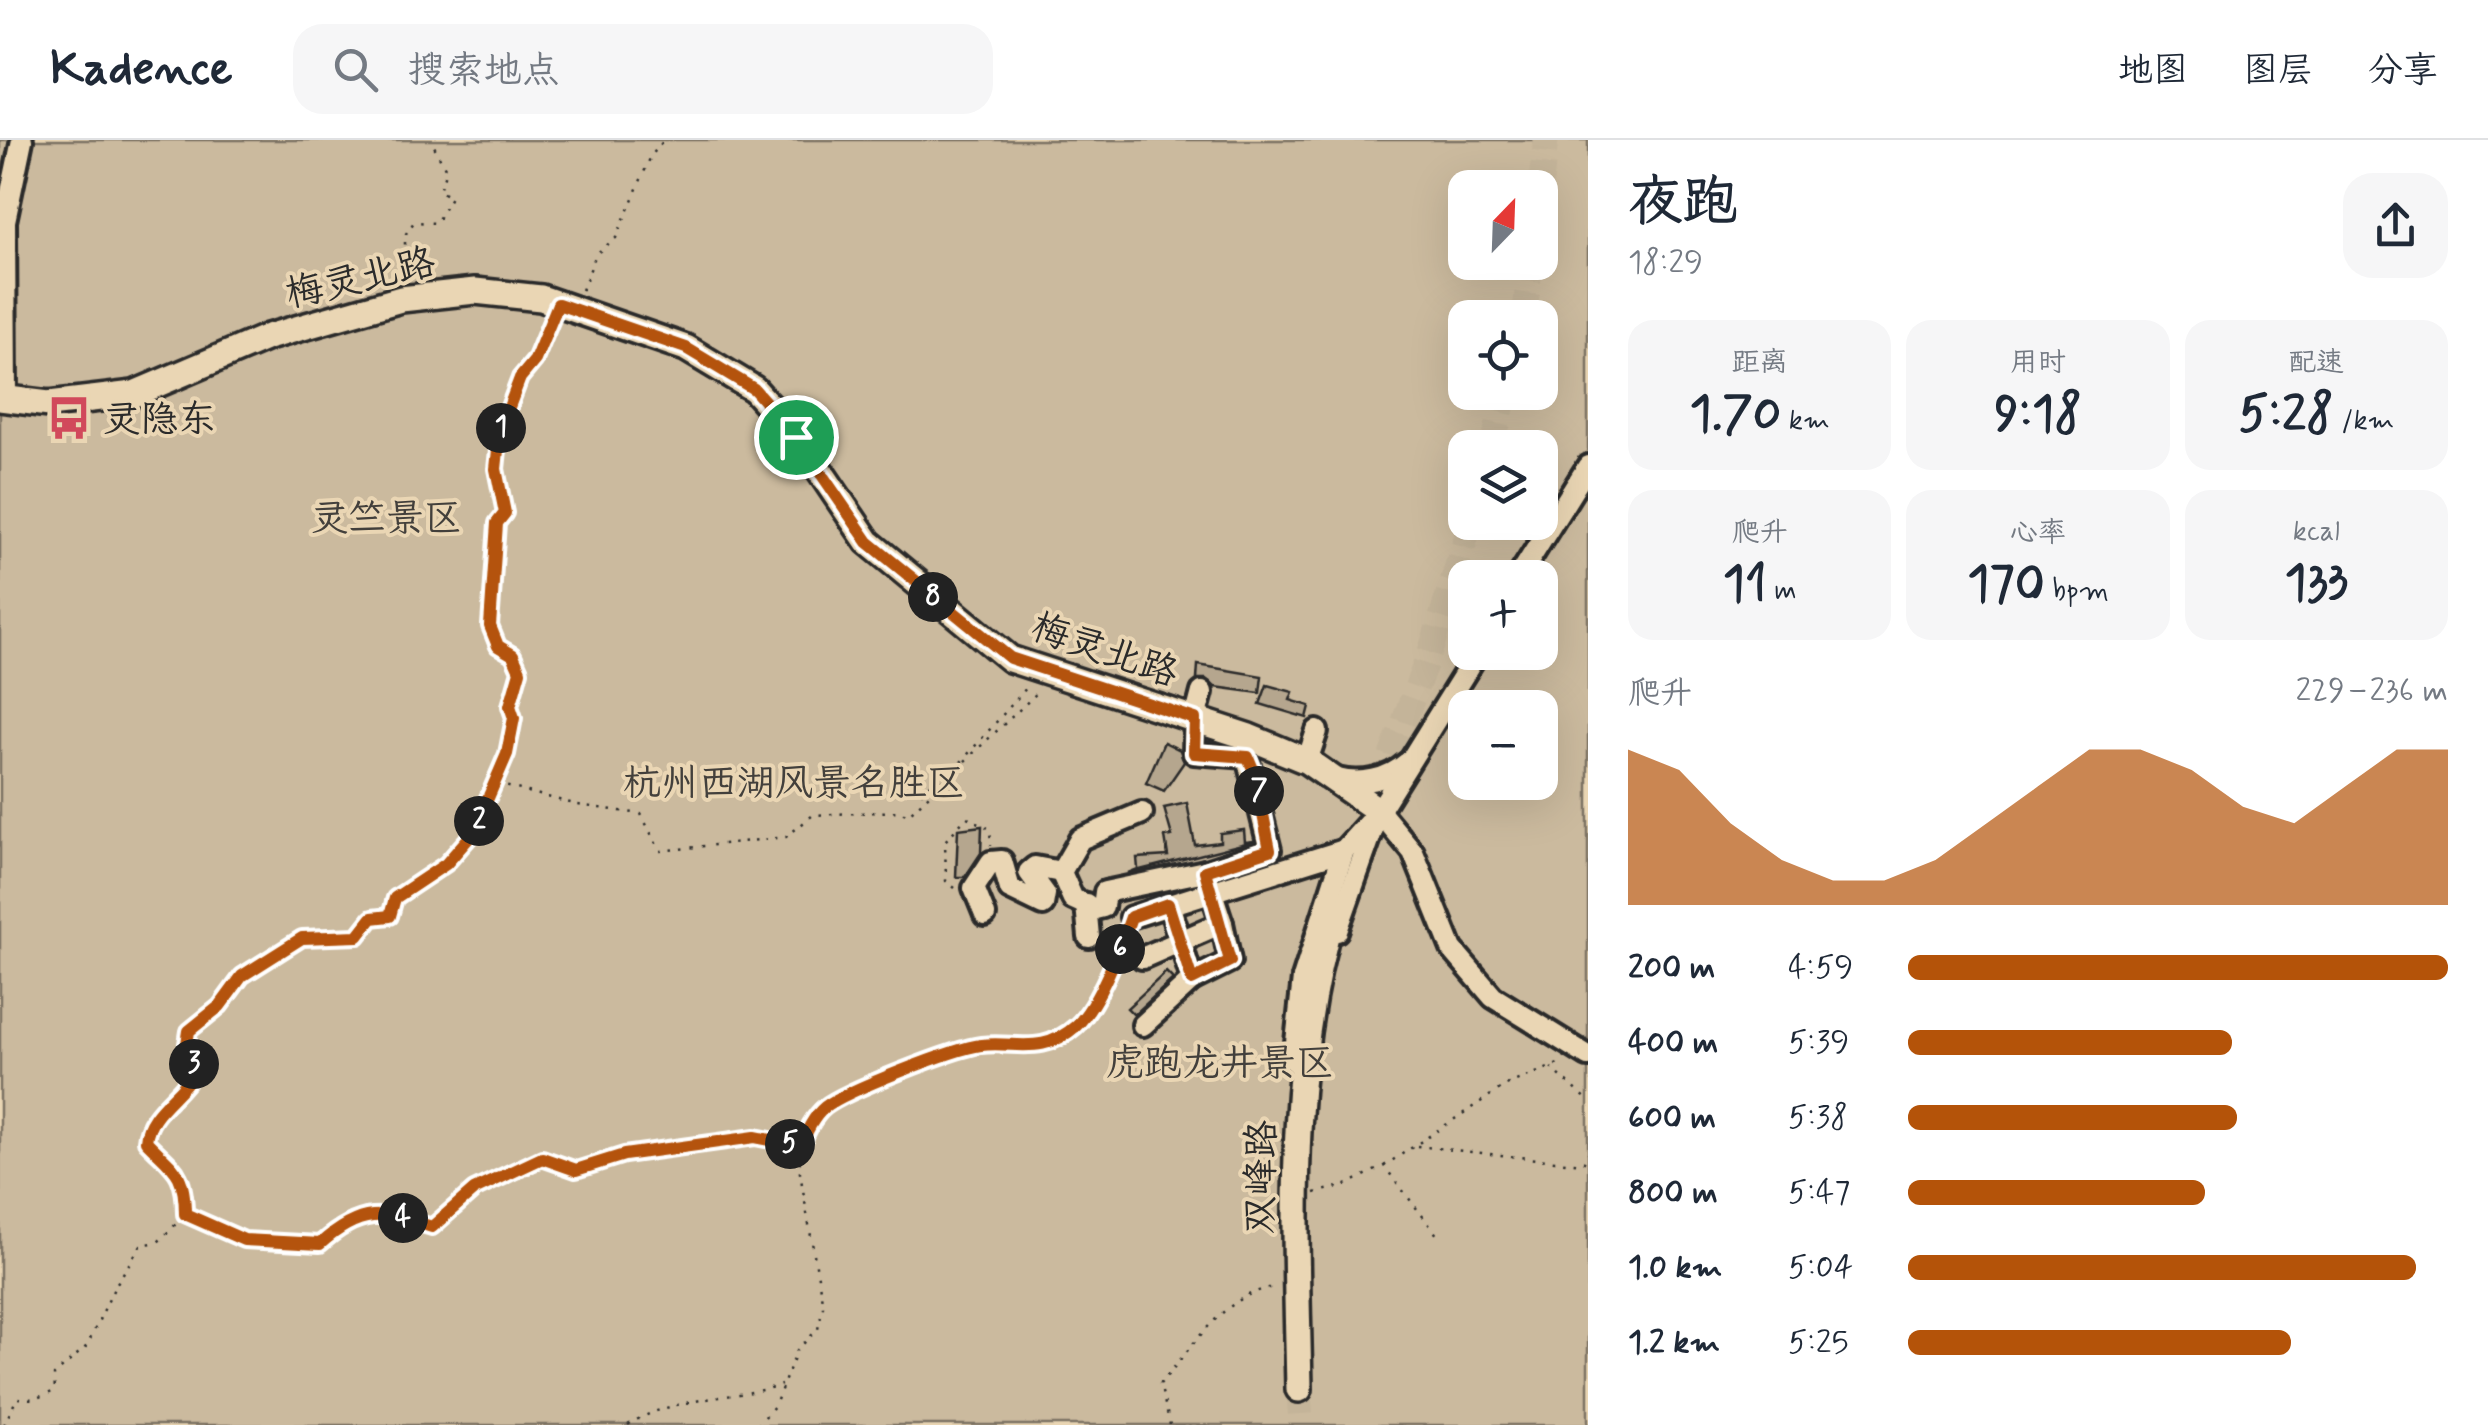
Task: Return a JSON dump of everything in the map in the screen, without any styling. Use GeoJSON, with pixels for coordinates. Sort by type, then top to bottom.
{"type":"FeatureCollection","features":[{"type":"Feature","properties":{"kind":"main road","name":"梅灵北路"},"geometry":{"type":"LineString","coordinates":[[2,399],[49,404],[134,394],[268,337],[401,298],[475,292],[568,308],[686,348],[754,389],[796,437],[868,542],[978,636],[1043,679],[1195,719],[1307,761],[1380,810]]}},
{"type":"Feature","properties":{"kind":"main road","name":"双峰路"},"geometry":{"type":"LineString","coordinates":[[1299,1389],[1295,1198],[1301,1050],[1333,910]]}},
{"type":"Feature","properties":{"kind":"street"},"geometry":{"type":"LineString","coordinates":[[2,399],[5,222],[22,140]]}},
{"type":"Feature","properties":{"kind":"street"},"geometry":{"type":"LineString","coordinates":[[1529,560],[1588,466]]}},
{"type":"Feature","properties":{"kind":"street"},"geometry":{"type":"LineString","coordinates":[[1299,1120],[1293,1076],[1300,998],[1319,920],[1344,850],[1380,810],[1467,670]]}},
{"type":"Feature","properties":{"kind":"street"},"geometry":{"type":"LineString","coordinates":[[1131,917],[1168,904],[1270,850],[1248,757],[1194,753],[1195,719],[1202,692]]}},
{"type":"Feature","properties":{"kind":"street"},"geometry":{"type":"LineString","coordinates":[[1307,761],[1317,731]]}},
{"type":"Feature","properties":{"kind":"street"},"geometry":{"type":"LineString","coordinates":[[1330,777],[1354,784],[1377,779],[1404,767],[1422,746]]}},
{"type":"Feature","properties":{"kind":"street"},"geometry":{"type":"LineString","coordinates":[[1299,1120],[1326,971],[1347,892],[1380,810]]}},
{"type":"Feature","properties":{"kind":"street","name":"梅灵北路"},"geometry":{"type":"LineString","coordinates":[[1380,810],[1412,852],[1452,949],[1493,997],[1585,1054]]}},
{"type":"Feature","properties":{"kind":"street"},"geometry":{"type":"LineString","coordinates":[[1060,872],[1080,838],[1142,814]]}},
{"type":"Feature","properties":{"kind":"street"},"geometry":{"type":"LineString","coordinates":[[1060,872],[1073,899],[1103,907],[1105,892],[1208,881],[1344,850]]}},
{"type":"Feature","properties":{"kind":"street"},"geometry":{"type":"LineString","coordinates":[[985,914],[974,888],[992,862],[1002,860],[1010,888],[1044,906],[1046,894],[1029,872],[1034,867],[1060,872]]}},
{"type":"Feature","properties":{"kind":"street"},"geometry":{"type":"LineString","coordinates":[[1142,1025],[1192,980],[1230,961],[1208,881]]}},
{"type":"Feature","properties":{"kind":"street"},"geometry":{"type":"LineString","coordinates":[[1086,904],[1088,936]]}},
{"type":"Feature","properties":{"kind":"street"},"geometry":{"type":"LineString","coordinates":[[1168,904],[1192,980]]}},
{"type":"Feature","properties":{"kind":"street"},"geometry":{"type":"LineString","coordinates":[[1142,958],[1222,923]]}},
{"type":"Feature","properties":{"kind":"path"},"geometry":{"type":"LineString","coordinates":[[411,282],[405,278],[405,235],[414,222],[436,223],[451,198],[439,191],[446,170],[432,140]]}},
{"type":"Feature","properties":{"kind":"path"},"geometry":{"type":"LineString","coordinates":[[185,1214],[178,1174],[166,1155],[146,1141],[147,1129],[174,1096],[184,1092],[194,1072],[187,1044],[189,1031],[220,1006],[242,976],[302,938],[358,936],[372,918],[390,916],[395,898],[446,864],[473,833],[496,783],[507,754],[514,718],[510,706],[520,671],[513,655],[498,646],[490,626],[497,523],[505,513],[496,469],[500,431],[520,378],[568,308],[596,254],[616,238],[651,156],[664,140]]}},
{"type":"Feature","properties":{"kind":"path"},"geometry":{"type":"LineString","coordinates":[[496,783],[578,804],[642,814],[660,851],[786,837],[813,815],[900,810],[908,815],[1043,679]]}},
{"type":"Feature","properties":{"kind":"path"},"geometry":{"type":"LineString","coordinates":[[912,788],[922,792],[937,780],[947,778],[975,740],[1043,679]]}},
{"type":"Feature","properties":{"kind":"path"},"geometry":{"type":"LineString","coordinates":[[960,892],[946,881],[945,841],[967,817],[990,829],[992,862]]}},
{"type":"Feature","properties":{"kind":"path"},"geometry":{"type":"LineString","coordinates":[[758,1425],[775,1405],[797,1350],[818,1330],[823,1306],[799,1167],[804,1134],[824,1108],[862,1088],[966,1048],[1043,1044],[1077,1025],[1115,964],[1131,917]]}},
{"type":"Feature","properties":{"kind":"path"},"geometry":{"type":"LineString","coordinates":[[1295,1198],[1346,1185],[1416,1146],[1506,1085],[1585,1054]]}},
{"type":"Feature","properties":{"kind":"path"},"geometry":{"type":"LineString","coordinates":[[1551,1068],[1588,1100]]}},
{"type":"Feature","properties":{"kind":"path"},"geometry":{"type":"LineString","coordinates":[[185,1214],[244,1240],[320,1244],[341,1225],[376,1213],[432,1227],[474,1190],[542,1158],[576,1170],[624,1155],[755,1137],[802,1146]]}},
{"type":"Feature","properties":{"kind":"path"},"geometry":{"type":"LineString","coordinates":[[1416,1146],[1582,1164],[1588,1153]]}},
{"type":"Feature","properties":{"kind":"path"},"geometry":{"type":"LineString","coordinates":[[1384,1166],[1438,1236]]}},
{"type":"Feature","properties":{"kind":"path"},"geometry":{"type":"LineString","coordinates":[[4,1425],[18,1398],[34,1400],[55,1390],[54,1375],[87,1346],[115,1286],[141,1245],[158,1242],[185,1214]]}},
{"type":"Feature","properties":{"kind":"path"},"geometry":{"type":"LineString","coordinates":[[1170,1425],[1160,1384],[1232,1304],[1253,1290],[1297,1285]]}},
{"type":"Feature","properties":{"kind":"path"},"geometry":{"type":"LineString","coordinates":[[628,1425],[702,1398],[748,1396],[783,1385]]}},
{"type":"Feature","properties":{"kind":"green space","name":"杭州西湖风景名胜区"},"geometry":{"type":"Polygon","coordinates":[[[0,140],[1588,140],[1588,1425],[0,1425],[0,140]]]}},
{"type":"Feature","properties":{"kind":"building"},"geometry":{"type":"Polygon","coordinates":[[[1198,665],[1262,676],[1260,693],[1215,687],[1206,679],[1197,679],[1198,665]]]}},
{"type":"Feature","properties":{"kind":"building"},"geometry":{"type":"Polygon","coordinates":[[[1267,685],[1293,692],[1290,700],[1310,706],[1307,718],[1260,704],[1267,685]]]}},
{"type":"Feature","properties":{"kind":"building"},"geometry":{"type":"Polygon","coordinates":[[[1164,742],[1180,750],[1184,762],[1164,791],[1146,783],[1164,742]]]}},
{"type":"Feature","properties":{"kind":"building"},"geometry":{"type":"Polygon","coordinates":[[[1187,803],[1195,845],[1220,842],[1220,833],[1244,830],[1245,842],[1254,841],[1128,873],[1138,869],[1137,858],[1168,856],[1165,837],[1172,836],[1164,808],[1187,803]]]}},
{"type":"Feature","properties":{"kind":"building"},"geometry":{"type":"Polygon","coordinates":[[[982,826],[981,853],[965,877],[956,877],[958,829],[982,826]]]}},
{"type":"Feature","properties":{"kind":"building"},"geometry":{"type":"Polygon","coordinates":[[[1166,972],[1173,979],[1134,1015],[1127,1008],[1166,972]]]}},
{"type":"Feature","properties":{"kind":"tunnel"},"geometry":{"type":"LineString","coordinates":[[1542,170],[1546,140]]}},
{"type":"Feature","properties":{"kind":"tunnel"},"geometry":{"type":"LineString","coordinates":[[1526,300],[1529,280]]}},
{"type":"Feature","properties":{"kind":"tunnel"},"geometry":{"type":"LineString","coordinates":[[1496,430],[1502,410]]}},
{"type":"Feature","properties":{"kind":"tunnel"},"geometry":{"type":"LineString","coordinates":[[1365,826],[1433,643],[1465,540]]}},
{"type":"Feature","properties":{"kind":"tunnel"},"geometry":{"type":"LineString","coordinates":[[1299,1389],[1301,1425]]}},
{"type":"Feature","properties":{"kind":"place","name":"灵隐东"},"geometry":{"type":"Point","coordinates":[69,418]}},
{"type":"Feature","properties":{"kind":"route"},"geometry":{"type":"LineString","coordinates":[[558,304],[686,348],[754,389],[796,437],[868,542],[978,636],[1032,668],[1195,719],[1194,753],[1248,757],[1270,850],[1249,860],[1205,871],[1230,961],[1192,980],[1168,904],[1131,917],[1115,964],[1077,1025],[1043,1044],[1014,1048],[985,1044],[966,1048],[862,1088],[824,1108],[804,1134],[802,1146],[755,1137],[624,1155],[576,1170],[542,1158],[474,1190],[432,1227],[376,1213],[341,1225],[320,1244],[244,1240],[185,1214],[185,1196],[178,1174],[166,1155],[146,1141],[147,1129],[174,1096],[184,1092],[194,1072],[187,1044],[189,1031],[220,1006],[242,976],[302,938],[358,936],[372,918],[390,916],[395,898],[446,864],[473,833],[488,805],[507,754],[514,718],[510,706],[520,671],[513,655],[498,646],[490,626],[498,556],[497,523],[505,513],[496,469],[500,431],[520,378],[535,360],[558,304]]}},
{"type":"Feature","properties":{"kind":"park label","name":"灵竺景区"},"geometry":{"type":"Point","coordinates":[386,517]}},
{"type":"Feature","properties":{"kind":"park label","name":"虎跑龙井景区"},"geometry":{"type":"Point","coordinates":[1220,1062]}}]}
